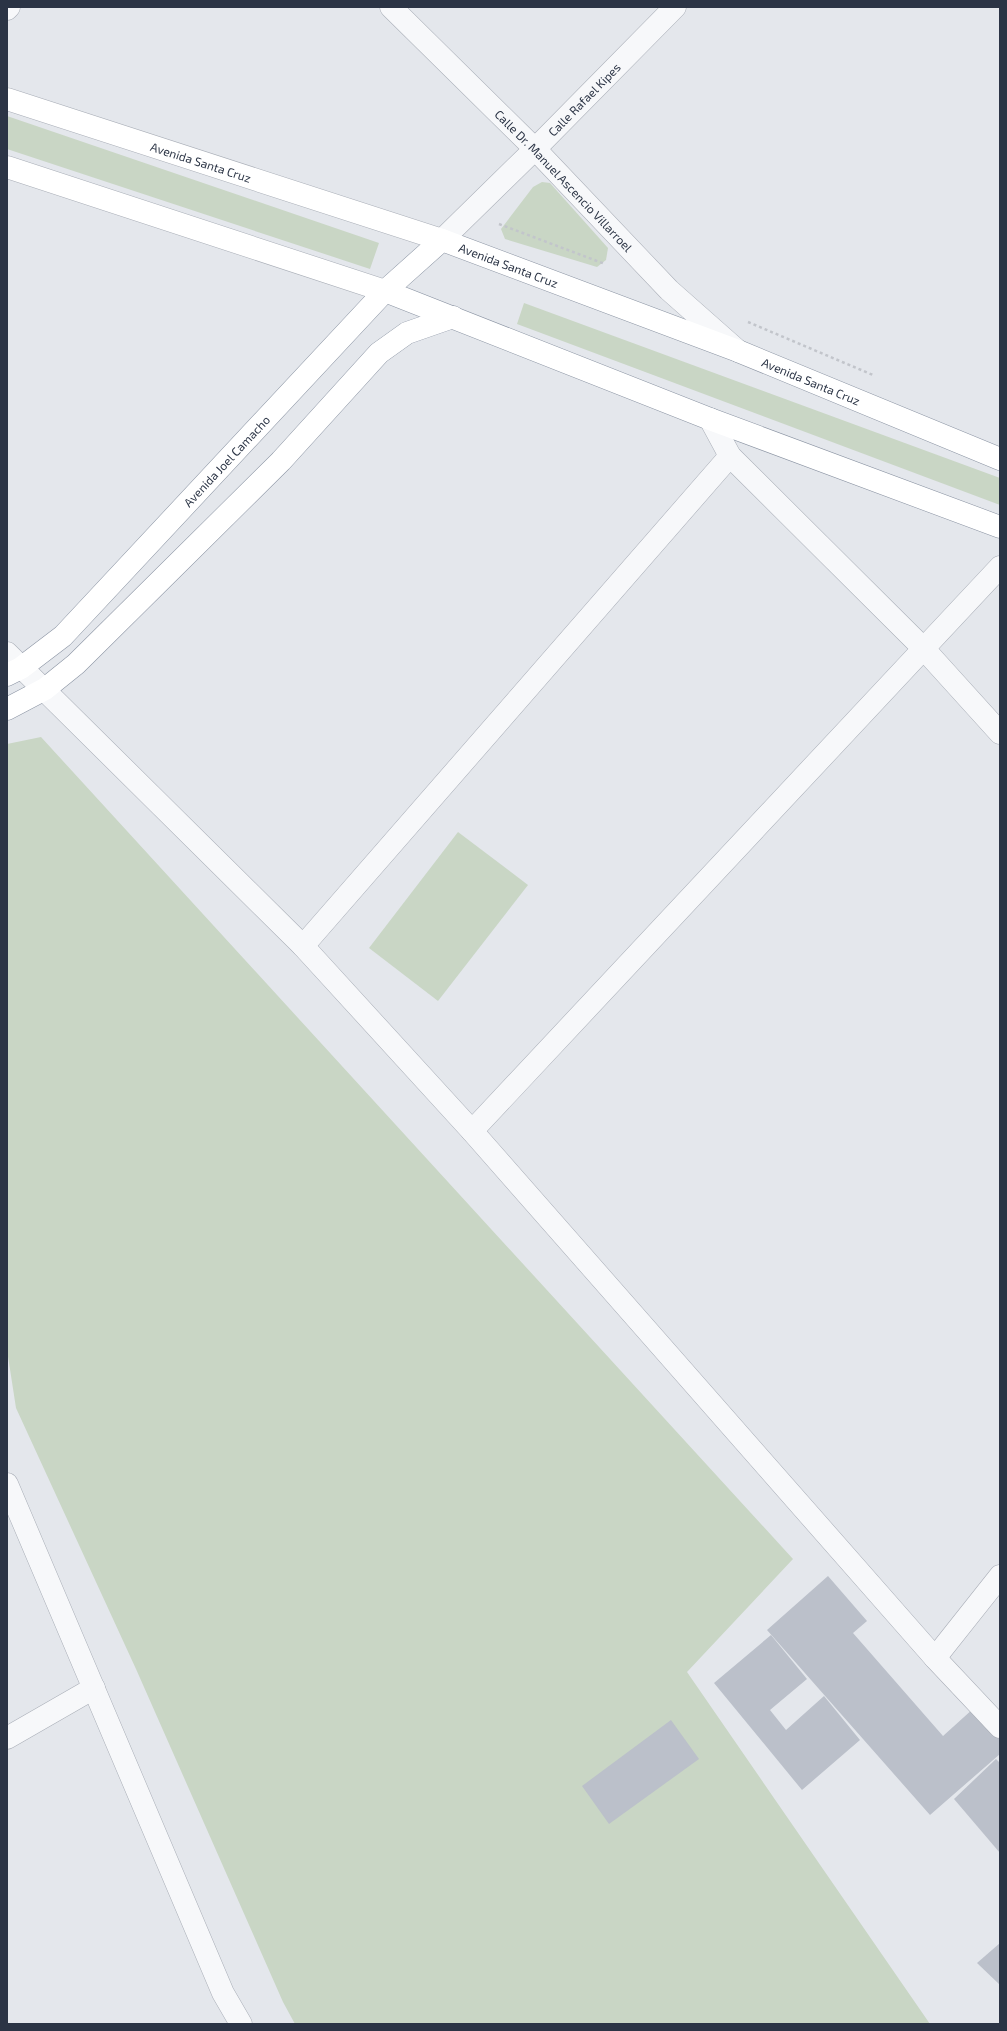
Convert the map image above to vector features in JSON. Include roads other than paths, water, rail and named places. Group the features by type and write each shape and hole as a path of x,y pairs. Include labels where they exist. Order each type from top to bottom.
{"main road":[{"name":"Avenida Santa Cruz","path":"7,99 442,240 738,352 1000,459"},
{"path":"7,167 385,291 710,419 1000,527"},
{"name":"Avenida Joel Camacho","path":"12,665 63,636 385,291 442,240"},
{"path":"7,709 45,689 76,664 281,461 379,353 407,333 453,317"}],"street":[{"name":"Calle Dr. Manuel Ascencio Villarroel","path":"391,7 535,149 669,290 738,352"},
{"name":"Calle Rafael Kipes","path":"442,240 535,149 674,7"},
{"path":"710,419 730,456 924,649 1000,733"},
{"path":"303,946 730,456"},
{"path":"472,1132 1000,567"},
{"path":"12,665 45,689 303,946 472,1132 934,1658 1000,1727"},
{"path":"7,1484 223,1993 241,2024"},
{"path":"934,1658 1000,1576"},
{"path":"7,1738 94,1688"}]}
